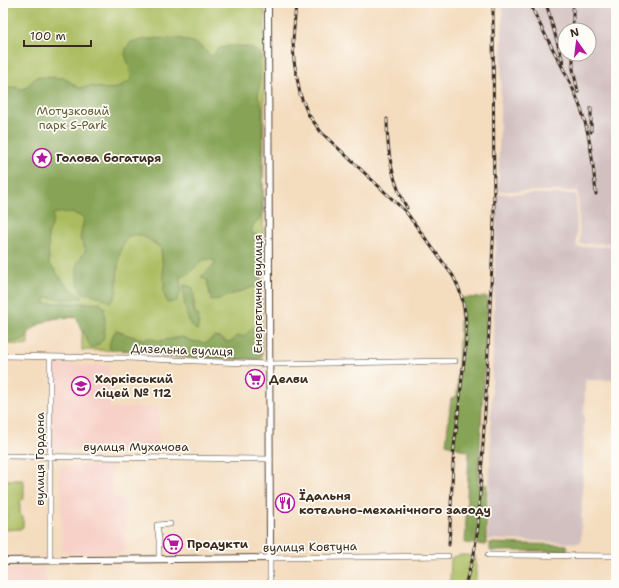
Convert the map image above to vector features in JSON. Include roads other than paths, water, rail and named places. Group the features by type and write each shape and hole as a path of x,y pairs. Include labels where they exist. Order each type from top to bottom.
{"street":[{"name":"Енергетична вулиця","path":"268,3 270,585"},
{"name":"Дизельна вулиця","path":"3,356 140,358 269,364 455,362"},
{"name":"вулиця Гордона","path":"50,357 50,561"},
{"name":"вулиця Мухачова","path":"3,456 270,459"},
{"path":"159,559 157,525 170,524"},
{"path":"488,555 616,556"},
{"name":"вулиця Ковтуна","path":"3,561 448,556"}],"railway":[{"path":"296,3 293,41 294,61 300,94 308,114 321,132 406,212 453,276 463,300 466,338 454,447 449,545"},
{"path":"465,585 474,554 478,527 486,394 494,220 493,3"},
{"path":"530,3 573,88 582,112 594,170 596,194"},
{"path":"546,3 557,41"},
{"path":"573,8 573,22"},
{"path":"573,62 578,92"},
{"path":"591,108 591,132"},
{"path":"387,119 391,165 397,187 407,208"}],"place":[{"name":"Голова богатиря","path":"42,158"},
{"name":"Делви","path":"255,379"},
{"name":"Харківський ліцей № 112","path":"81,386"},
{"name":"Їдальня котельно-механічного заводу","path":"285,503"},
{"name":"Продукти","path":"173,544"}],"park label":[{"name":"Мотузковий парк S-Park","path":"73,118"}]}
